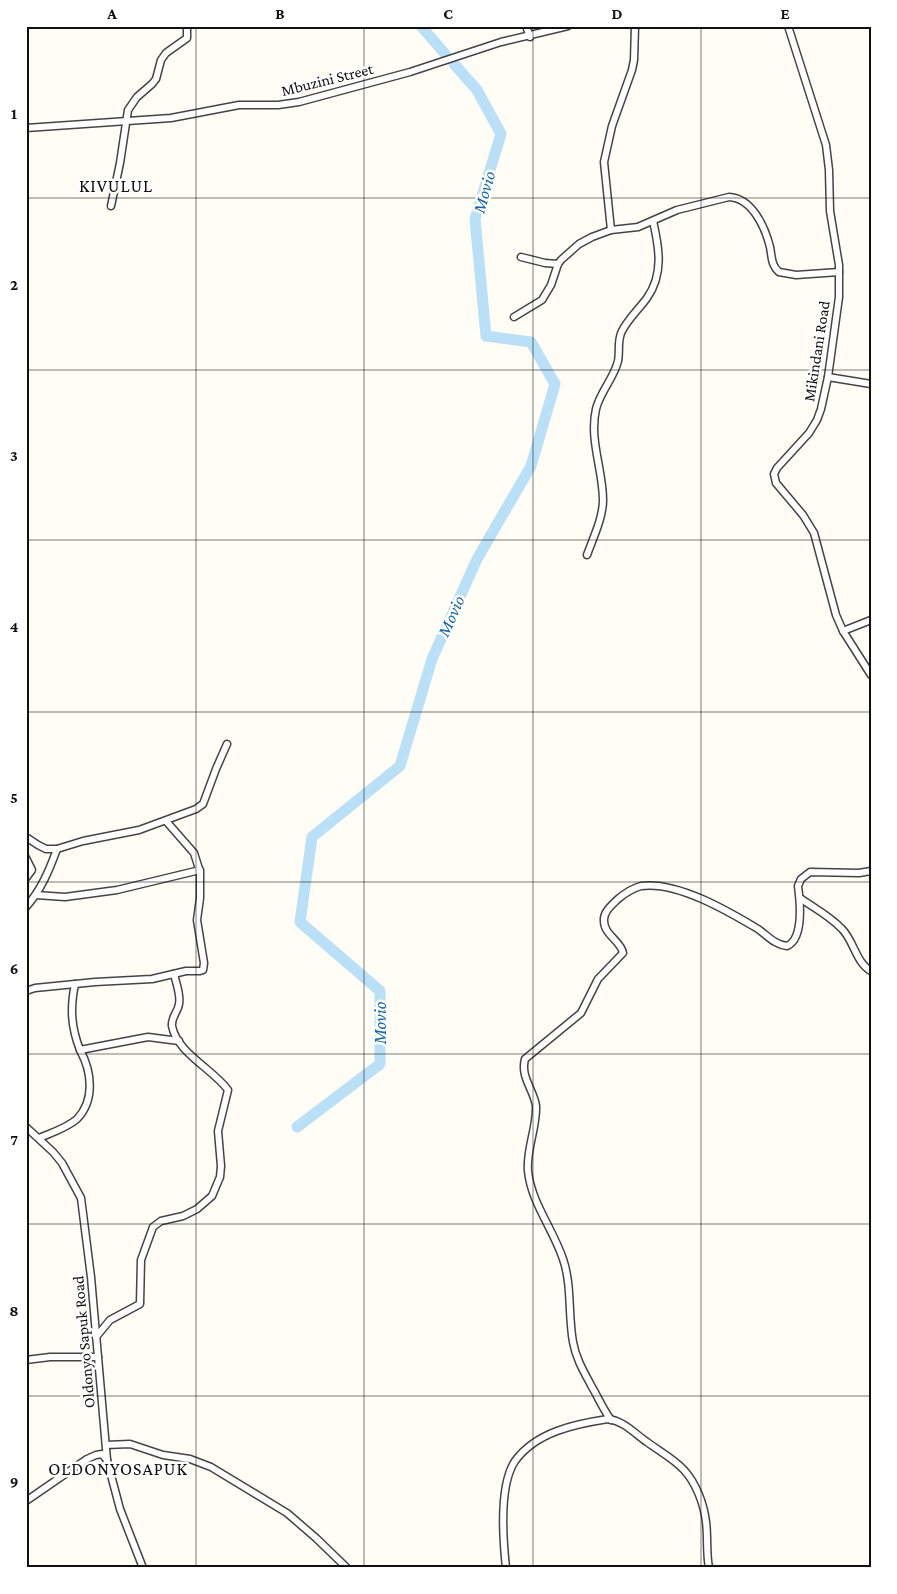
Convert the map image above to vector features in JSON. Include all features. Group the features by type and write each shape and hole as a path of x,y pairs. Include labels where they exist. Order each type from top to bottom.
{"street":[{"path":"111,206 128,110 132,103 156,79 161,60 166,53 188,38 187,26"},
{"path":"526,26 530,36"},
{"name":"Mbuzini Street","path":"26,128 171,118 239,105 278,105 299,102 410,72 501,42 568,26"},
{"path":"611,230 604,162 612,126 632,70 635,26"},
{"name":"Mikindani Road","path":"788,26 826,145 830,211 839,272 839,297 828,377 817,420 809,433 776,468 774,474 776,483 804,515 814,533 836,615 843,631 871,675"},
{"path":"514,316 536,304 546,295 558,264 579,244 611,230 638,227 690,206 723,198 736,197 742,200 761,222 769,246 772,263 779,272 796,275 839,272"},
{"path":"587,555 603,507 602,486 594,443 596,411 599,399 616,368 622,331 649,296 658,276 660,259 653,221"},
{"path":"521,257 558,264"},
{"path":"828,377 871,384"},
{"path":"843,631 871,620"},
{"path":"26,837 38,846 46,849 57,849 83,840 131,831 166,821 196,809 203,804 227,744"},
{"path":"26,991 75,984 152,979 186,971 200,971 204,968 196,920 200,898 200,870 191,849 166,821"},
{"path":"26,907 46,879 57,849"},
{"path":"26,858 32,870 26,878"},
{"path":"36,895 65,897 117,890 200,870"},
{"path":"611,1420 602,1407 576,1356 572,1340 566,1266 555,1237 542,1213 531,1186 528,1158 536,1113 535,1104 524,1071 525,1059 581,1013 598,979 623,953 622,949 606,930 605,914 620,897 633,889 641,886 650,886 683,891 734,915 762,932 777,944 787,946 793,942 798,930 800,898 798,886 801,879 810,872 859,873 871,871"},
{"path":"800,898 843,930 859,959 871,971"},
{"path":"96,1337 110,1320 140,1304 141,1260 153,1227 161,1222 183,1216 197,1209 212,1196 220,1177 218,1131 228,1090 179,1041 172,1025 172,1018 180,1005 174,974"},
{"path":"39,1138 70,1124 76,1119 85,1107 91,1087 85,1058 80,1050 72,1025 72,1004 75,984"},
{"path":"80,1050 148,1037 179,1041"},
{"name":"Oldonyo Sapuk Road","path":"26,1127 62,1163 82,1198 107,1460 120,1509 143,1568"},
{"path":"26,1360 50,1357 98,1357"},
{"path":"506,1568 503,1524 507,1483 514,1463 536,1442 560,1429 595,1421 611,1420 627,1426 683,1468 691,1480 704,1510 708,1568"},
{"path":"106,1445 130,1444 163,1455 190,1459 211,1467 287,1513 347,1568"},
{"path":"26,1500 87,1459 102,1454 107,1460"}],"waterway":[{"name":"Movio","path":"421,26 446,55"},
{"name":"Movio","path":"297,1127 380,1064 380,991 300,922 312,837 400,766 432,659 477,559 531,466 555,384 531,342 486,336 475,219 501,134 477,90 454,64"}],"district":[{"name":"KIVULUL","path":"116,186"},
{"name":"OLDONYOSAPUK","path":"118,1469"}]}
